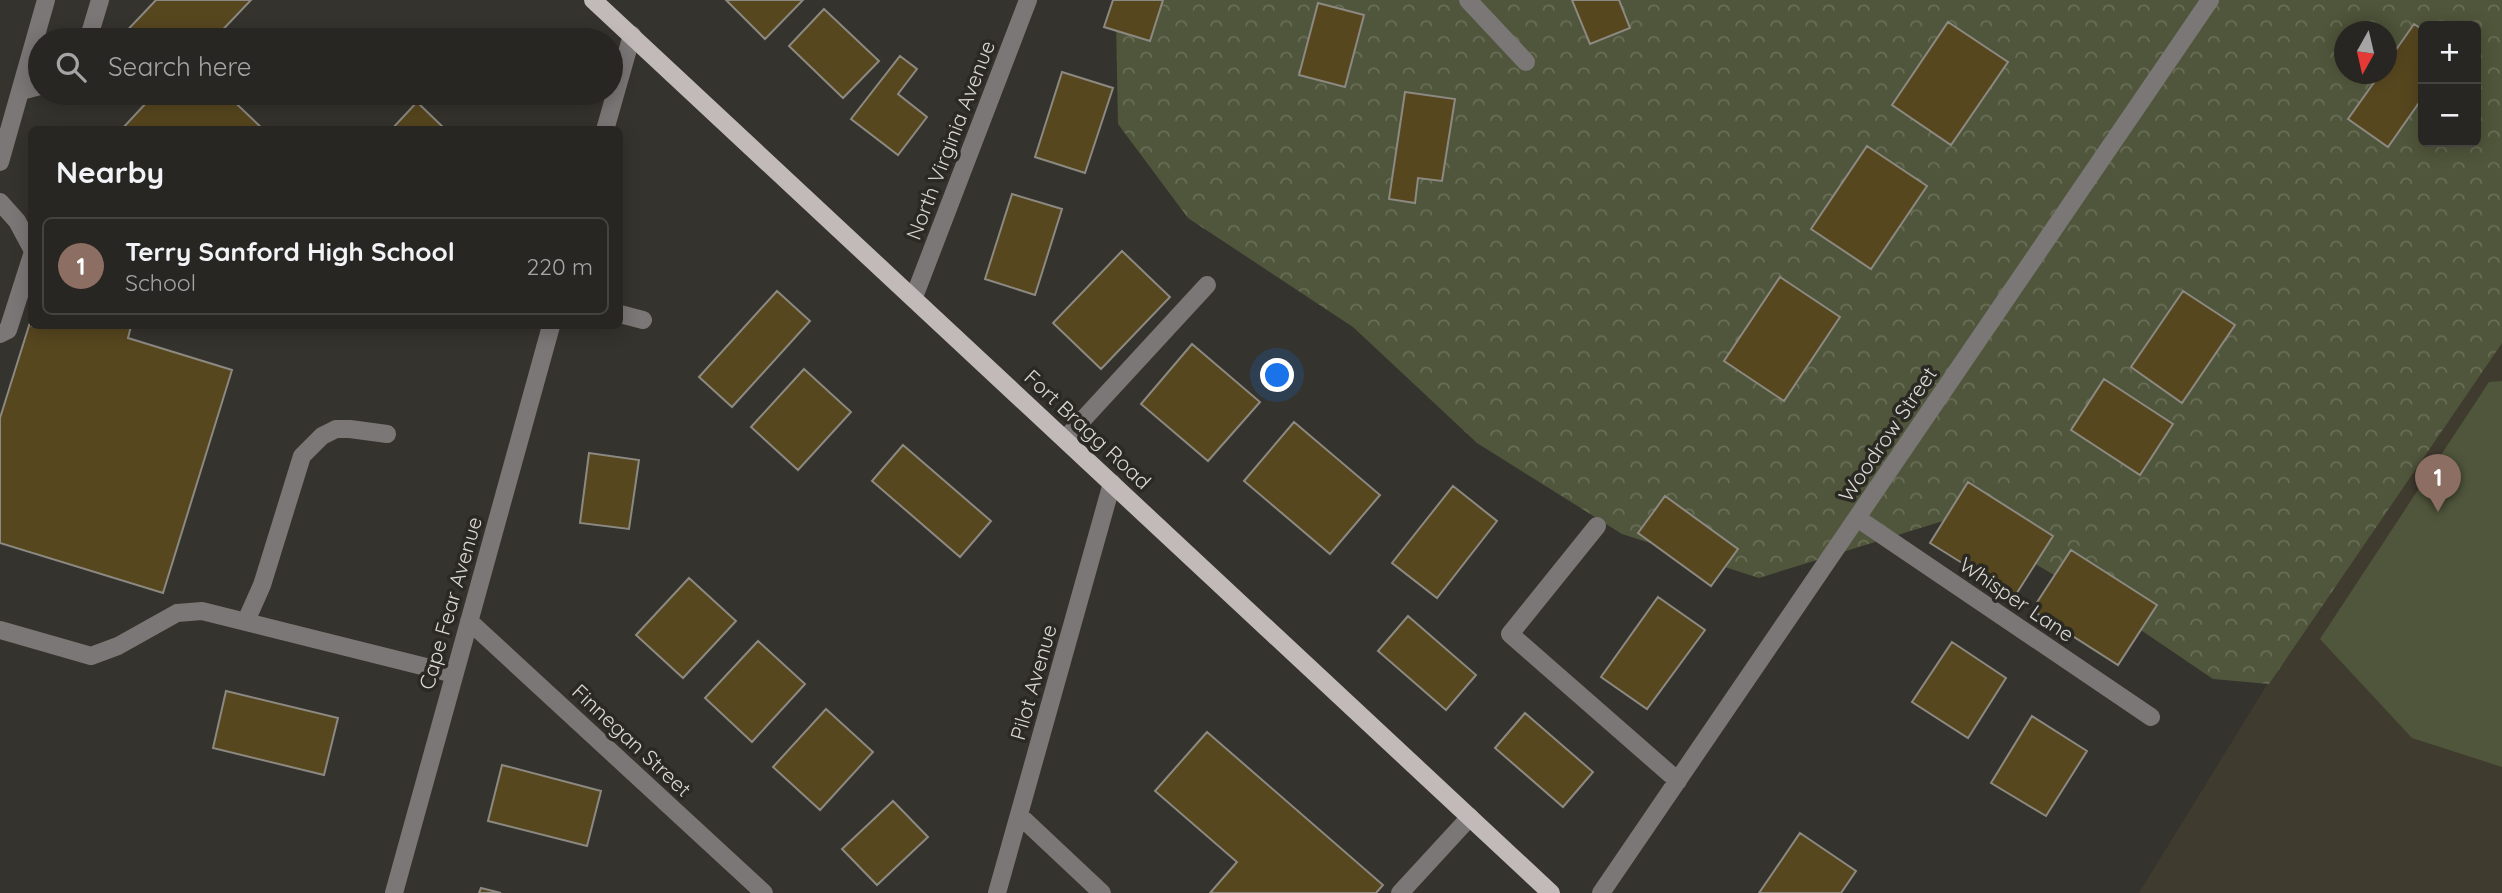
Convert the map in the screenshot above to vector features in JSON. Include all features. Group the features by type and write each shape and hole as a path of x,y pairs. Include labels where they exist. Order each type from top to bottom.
{"main road":[{"name":"Fort Bragg Road","path":"593,0 1551,893"}],"street":[{"path":"38,28 46,0"},
{"path":"92,28 100,0"},
{"name":"North Virginia Avenue","path":"914,297 1028,0"},
{"path":"1468,0 1526,62"},
{"name":"Woodrow Street","path":"1601,893 2210,0"},
{"path":"623,67 632,35"},
{"path":"0,162 28,66"},
{"path":"21,91 28,89"},
{"path":"606,126 612,105"},
{"path":"0,202 17,221 28,242"},
{"path":"0,334 8,330 28,268"},
{"path":"1065,439 1207,285"},
{"path":"623,315 643,320"},
{"name":"Cape Fear Avenue","path":"394,893 550,329"},
{"path":"246,621 262,585 302,456 322,436 336,429 387,434"},
{"name":"Pilot Avenue","path":"997,893 1112,483"},
{"name":"Whisper Lane","path":"1857,518 2151,717"},
{"path":"1597,526 1510,634 1678,781"},
{"path":"0,630 91,656 118,646 177,613 202,611 454,674"},
{"name":"Finnegan Street","path":"469,621 764,893"},
{"path":"1019,815 1102,893"},
{"path":"1401,893 1470,817"}],"shaded area":[{"path":"2485,330 2502,341 2502,893 2139,893"}],"green space":[{"path":"1130,0 2502,0 2502,343 2269,684 2213,679 2098,601 1956,517 1759,578 1622,534 1477,443 1353,327 1188,218 1118,124 1116,18"},
{"path":"2502,381 2502,767 2412,738 2320,639 2489,382"}],"building":[{"path":"156,0 251,0 224,28 129,28"},
{"path":"726,0 803,0 765,39"},
{"path":"1113,0 1163,0 1150,41 1104,27"},
{"path":"1572,0 1619,0 1630,28 1590,44"},
{"path":"1318,3 1364,15 1345,87 1299,75"},
{"path":"824,9 879,61 843,98 789,46"},
{"path":"1948,22 2008,62 1951,145 1892,105"},
{"path":"2414,24 2418,27 2418,104 2388,147 2348,119 2373,84 2397,84 2397,48"},
{"path":"900,56 917,69 898,94 927,117 898,155 851,119"},
{"path":"1062,72 1113,88 1085,173 1035,157"},
{"path":"1405,92 1455,99 1442,181 1418,178 1415,203 1389,199"},
{"path":"144,105 238,105 260,126 125,126"},
{"path":"414,105 420,105 442,126 395,126"},
{"path":"1867,146 1927,186 1871,269 1811,229"},
{"path":"1012,194 1062,209 1035,295 985,279"},
{"path":"1122,251 1170,297 1101,369 1053,323"},
{"path":"1780,277 1840,317 1784,401 1724,361"},
{"path":"777,291 810,321 732,407 699,377"},
{"path":"2183,291 2235,325 2182,403 2131,367"},
{"path":"28,329 130,329 128,338 232,370 163,593 0,543 0,418"},
{"path":"1192,344 1260,402 1208,461 1141,404"},
{"path":"804,369 851,412 798,470 751,427"},
{"path":"2104,379 2173,424 2140,475 2071,430"},
{"path":"1294,422 1380,495 1330,554 1244,481"},
{"path":"903,445 991,521 960,557 872,481"},
{"path":"589,453 639,460 629,529 580,523"},
{"path":"1968,482 2053,536 2015,596 1930,543"},
{"path":"1453,486 1497,521 1437,598 1392,563"},
{"path":"1665,496 1738,549 1711,586 1638,533"},
{"path":"2071,550 2157,605 2118,665 2032,610"},
{"path":"689,578 736,621 683,678 636,635"},
{"path":"1658,597 1705,630 1647,709 1601,677"},
{"path":"1408,616 1476,675 1446,710 1378,651"},
{"path":"758,641 805,684 752,742 705,698"},
{"path":"1952,642 2006,678 1968,738 1912,702"},
{"path":"226,691 338,718 324,775 213,748"},
{"path":"826,709 873,752 820,810 773,767"},
{"path":"1525,713 1593,772 1563,807 1495,748"},
{"path":"2032,716 2087,751 2046,816 1991,783"},
{"path":"1207,732 1383,885 1376,893 1210,893 1237,862 1155,791"},
{"path":"502,765 601,791 587,846 488,821"},
{"path":"893,801 928,837 877,885 842,849"},
{"path":"1800,833 1856,871 1841,893 1759,893"},
{"path":"481,888 501,893 479,893"}],"place":[{"name":"Terry Sanford High School","path":"2438,512"}]}
